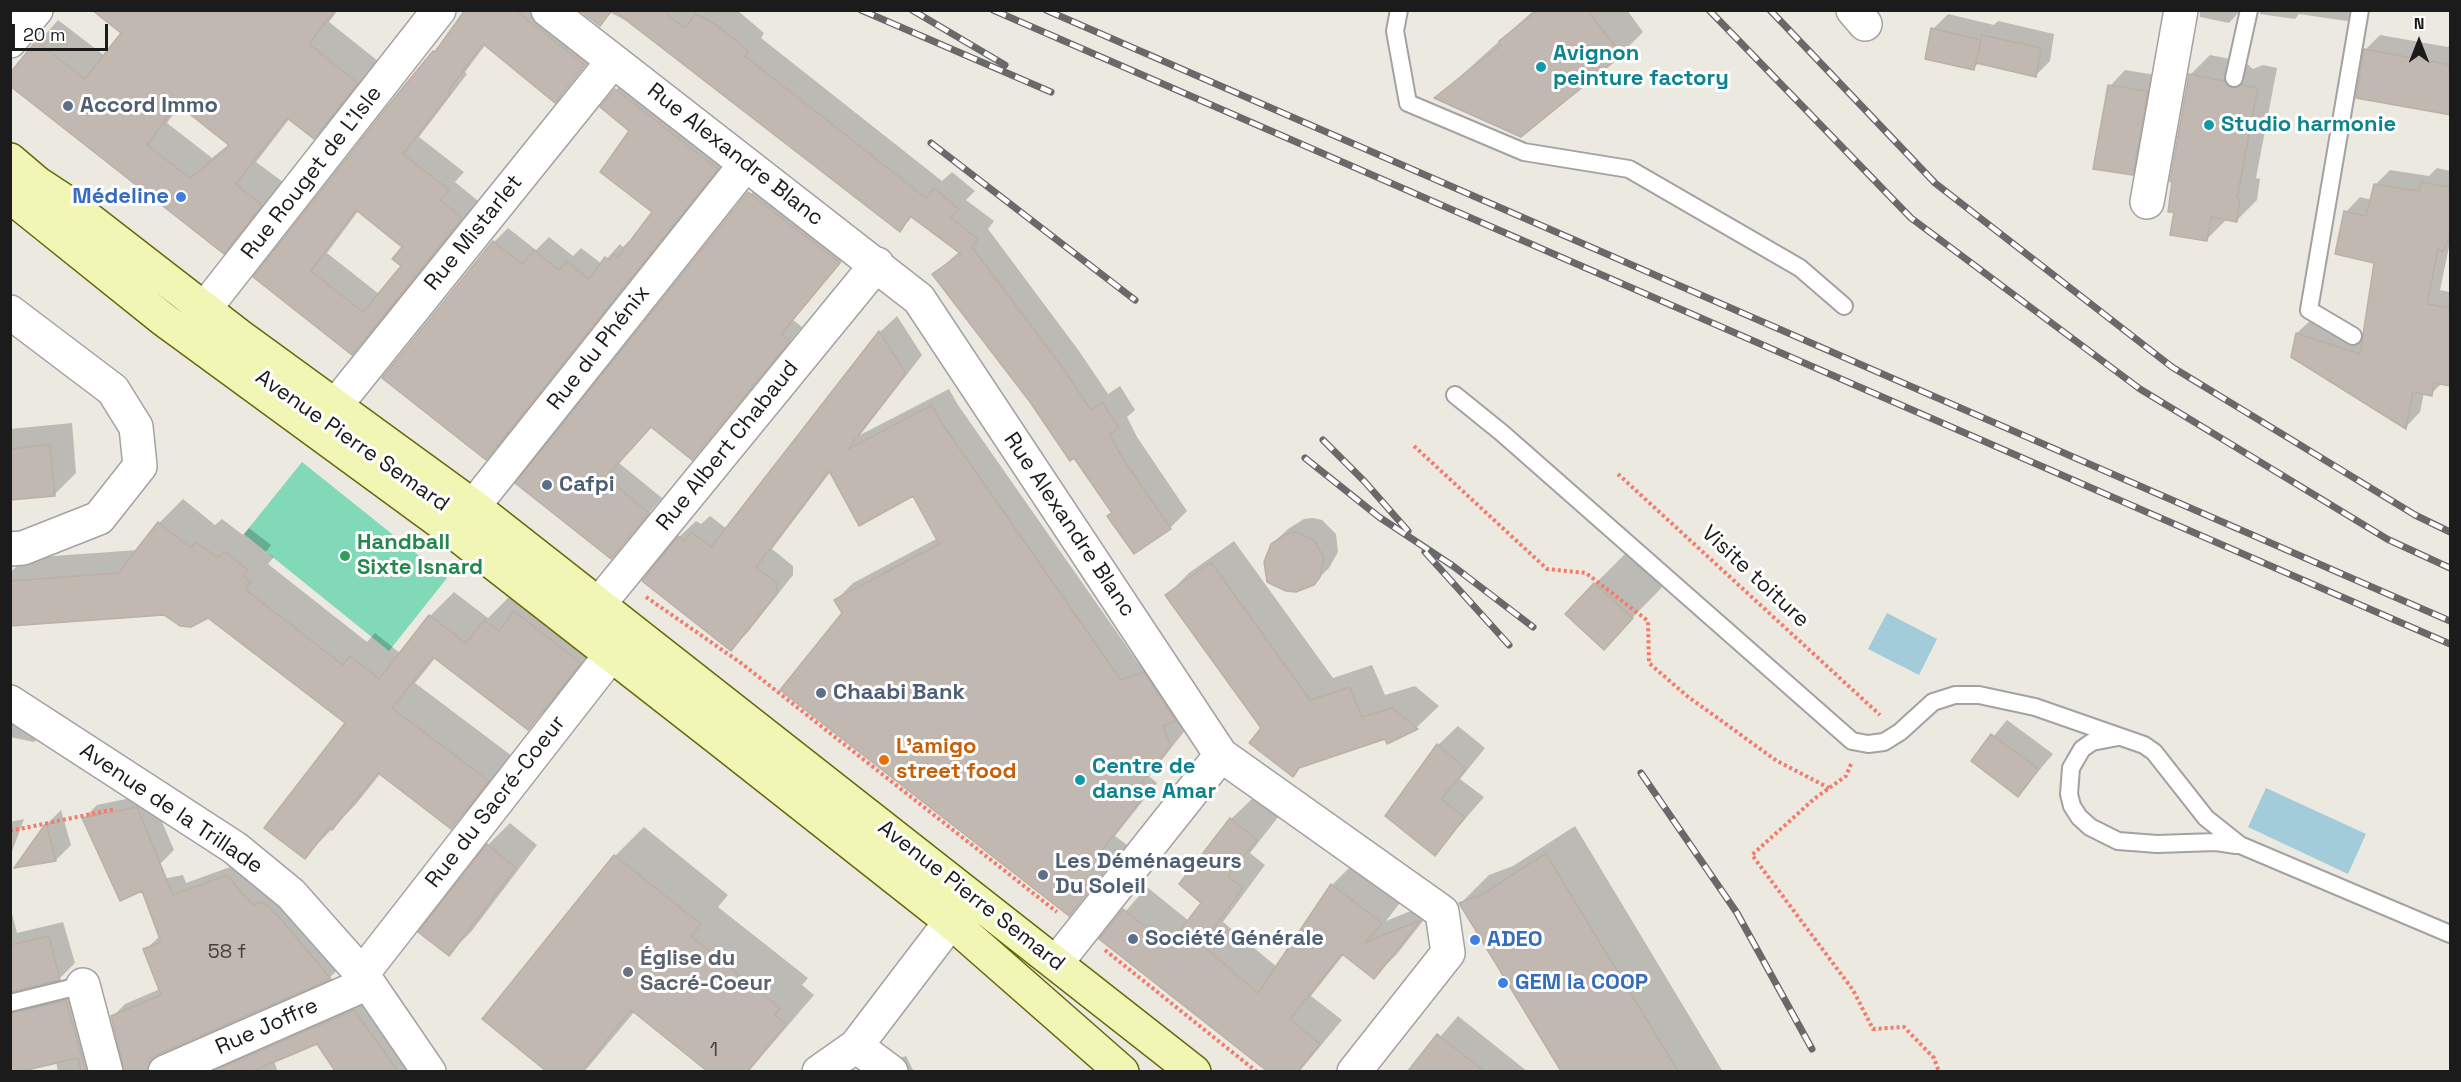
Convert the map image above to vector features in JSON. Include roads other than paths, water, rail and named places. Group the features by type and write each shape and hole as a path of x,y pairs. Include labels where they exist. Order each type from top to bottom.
{"main road":[{"name":"Avenue Pierre Semard","path":"10,160 37,183 69,204 334,406 463,519 621,642 723,742 961,908 1056,963 1194,1071"},
{"name":"Avenue Pierre Semard","path":"10,196 184,335 463,519"},
{"name":"Avenue Pierre Semard","path":"621,642 749,722 961,908 1122,1071"}],"street":[{"path":"10,41 36,10"},
{"name":"Rue Rouget de L'Isle","path":"184,335 440,10"},
{"name":"Rue Alexandre Blanc","path":"548,10 745,165 877,264 919,299 1221,755 1442,912 1448,952 1354,1071"},
{"path":"2147,202 2181,10"},
{"name":"Rue Mistarlet","path":"334,406 613,61"},
{"name":"Rue du Phénix","path":"463,519 745,165"},
{"name":"Rue Albert Chabaud","path":"589,616 877,264"},
{"path":"10,312 113,390 136,427 140,466 99,518 23,548 10,549"},
{"name":"Rue du Sacré-Coeur","path":"365,978 621,642"},
{"name":"Avenue de la Trillade","path":"10,702 163,799 235,848 291,894 365,978 429,1071"},
{"path":"1056,963 1221,755"},
{"path":"819,1071 856,1046 961,908"},
{"name":"Rue Joffre","path":"165,1071 365,978"},
{"path":"83,985 106,1071"},
{"path":"856,1046 891,1071"}],"lane":[{"path":"1399,10 1395,31 1407,103 1524,152 1629,169 1800,268 1844,306"},
{"path":"2234,78 2249,10"},
{"path":"2353,336 2309,310 2360,10"},
{"path":"10,178 34,199 63,213 179,302 184,335"},
{"name":"Avenue Pierre Semard","path":"204,308 220,345 463,519"},
{"path":"1455,395 1589,509 1845,737 1860,744 1884,742 1900,732 1933,702 1967,694 2035,707 2134,740 2154,752 2206,819 2240,845 2451,934"},
{"path":"2134,740 2105,738 2082,749 2071,768 2068,782 2072,806 2079,817 2090,827 2118,841 2157,844 2216,842 2240,845"},
{"name":"Avenue Pierre Semard","path":"961,908 1168,1071"},
{"path":"10,1003 83,985"}],"water":[{"path":"1887,613 1937,639 1919,675 1868,649"},
{"path":"2266,788 2366,834 2348,874 2248,827"}],"railway":[{"path":"861,10 1051,92"},
{"path":"912,10 1005,65"},
{"path":"993,10 2450,644"},
{"path":"1046,10 2450,621"},
{"path":"1709,10 1911,218 2140,389 2387,539 2450,568"},
{"path":"1770,10 1935,183 2172,367 2415,515 2450,532"},
{"path":"931,143 1135,300"},
{"path":"1323,440 1365,482 1408,531"},
{"path":"1305,458 1379,517 1453,566 1533,627"},
{"path":"1425,552 1509,645"},
{"path":"1641,773 1737,913 1812,1049"}],"place":[{"name":"Avignon peinture factory","path":"1541,67"},
{"name":"Accord Immo","path":"68,106"},
{"name":"Studio harmonie","path":"2209,125"},
{"name":"Médeline","path":"181,197"},
{"name":"Cafpi","path":"547,485"},
{"name":"Handball Sixte Isnard","path":"345,556"},
{"name":"Chaabi Bank","path":"821,693"},
{"name":"L'amigo street food","path":"884,760"},
{"name":"Centre de danse Amar","path":"1080,780"},
{"name":"Les Déménageurs Du Soleil","path":"1043,875"},
{"name":"Société Générale","path":"1133,939"},
{"name":"ADEO","path":"1475,940"},
{"name":"Église du Sacré-Coeur","path":"628,972"},
{"name":"GEM la COOP","path":"1503,983"}]}
